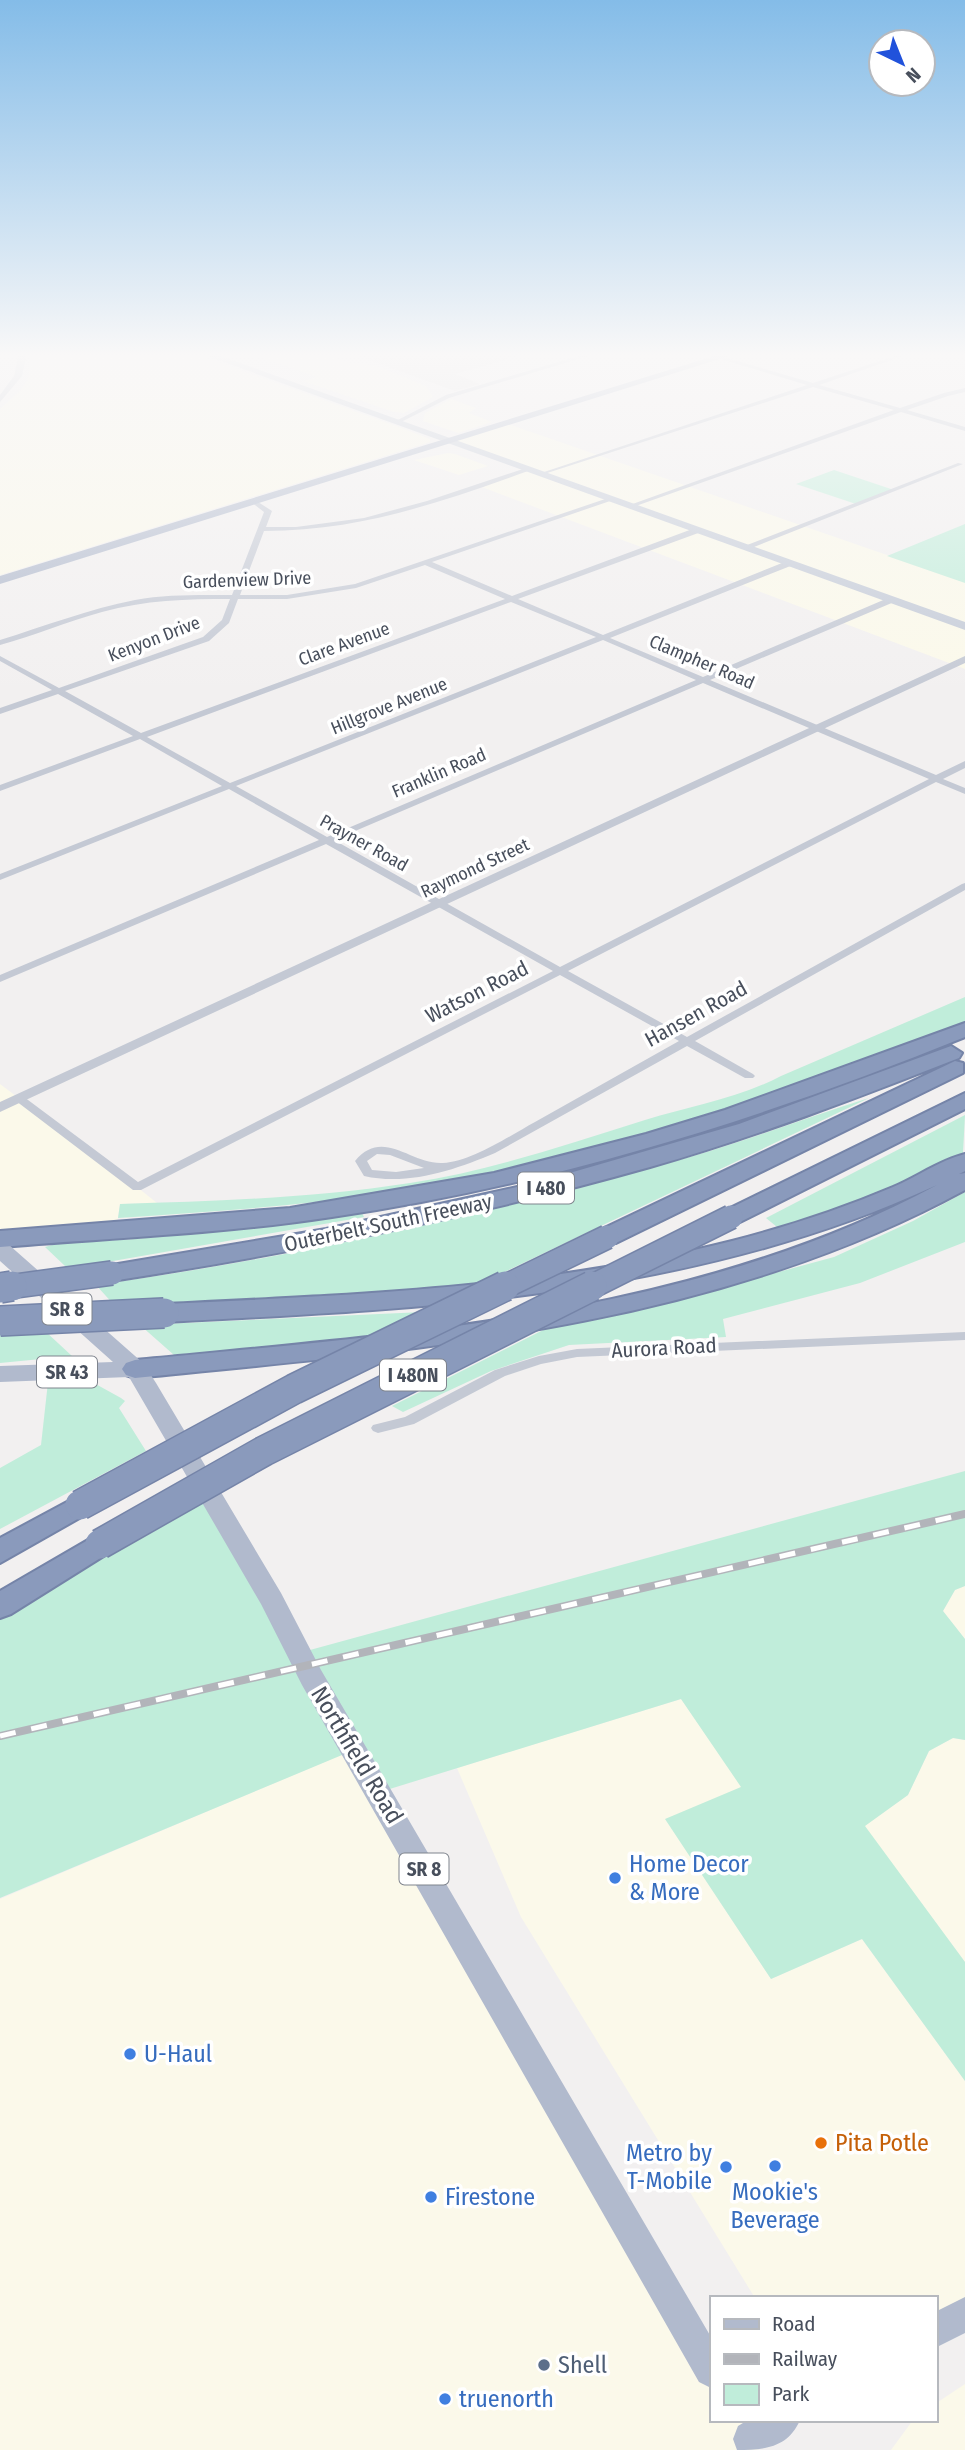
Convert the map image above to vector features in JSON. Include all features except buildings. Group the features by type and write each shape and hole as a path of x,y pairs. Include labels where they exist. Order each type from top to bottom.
{"highway":[{"path":"0,1239 277,1216 400,1199 495,1181 586,1158 744,1111 864,1070 965,1029"},
{"name":"Outerbelt South Freeway","path":"0,1288 112,1273 349,1233 589,1177 772,1122 965,1047"},
{"name":"I 480N","path":"0,1552 80,1505 294,1389 965,1063"},
{"name":"I 480N","path":"0,1606 100,1544 274,1446 965,1100"},
{"path":"0,1321 445,1297 536,1288 632,1272 713,1254 796,1231 900,1193 965,1161"},
{"path":"135,1369 335,1350 513,1324 687,1292 818,1252 877,1228 965,1180"}],"main road":[{"path":"0,580 362,467"},
{"path":"522,467 965,626"},
{"name":"Northfield Road","path":"0,1249 135,1369 272,1600 311,1677 710,2368"},
{"name":"SR 43","path":"0,1374 135,1369"},
{"path":"937,2330 965,2314"},
{"path":"745,2440 778,2422"}],"street":[{"path":"543,474 563,467"},
{"path":"631,506 740,467"},
{"path":"746,547 951,467"},
{"path":"253,501 268,511 260,529 308,529 363,522 529,470"},
{"name":"Gardenview Drive","path":"0,643 128,604 178,597 287,597 339,590 428,563 611,499"},
{"name":"Kenyon Drive","path":"0,711 206,639 226,621 260,529"},
{"name":"Clare Avenue","path":"0,788 698,530"},
{"name":"Clampher Road","path":"428,563 965,791"},
{"name":"Hillgrove Avenue","path":"0,877 790,563"},
{"name":"Franklin Road","path":"0,979 891,600"},
{"name":"Prayner Road","path":"0,658 323,841 749,1076"},
{"name":"Raymond Street","path":"0,1108 965,659"},
{"name":"Watson Road","path":"20,1099 137,1187 965,764"},
{"name":"Hansen Road","path":"443,1167 417,1163 391,1149 372,1152 361,1161 368,1173 377,1176 443,1167 491,1151 965,886"},
{"name":"Aurora Road","path":"378,1428 409,1422 466,1388 500,1373 539,1360 577,1353 965,1336"}],"shaded area":[{"path":"0,467 348,467 0,575"},
{"path":"436,467 484,467 459,475"},
{"path":"521,467 633,467 965,582 965,669 479,486 528,470"},
{"path":"0,1084 157,1203 120,1204 116,1230 0,1239"},
{"path":"965,1586 965,1639 943,1611 955,1590"},
{"path":"681,1699 742,1787 666,1820 771,1979 862,1939 965,2081 965,2313 937,2330 937,2296 754,2296 521,1917 457,1768"},
{"path":"953,1738 965,1740 965,1962 864,1826 908,1795 929,1751"},
{"path":"355,1749 710,2368 710,2422 741,2422 758,2450 0,2450 0,1899"},
{"path":"965,2384 965,2450 891,2450 912,2422 937,2422 937,2403"}],"green space":[{"path":"834,470 894,490 856,504 796,484"},
{"path":"965,524 965,583 887,556"},
{"path":"965,997 965,1022 749,1103 602,1148 452,1182 345,1199 118,1218 120,1204 338,1192 440,1178 499,1164 748,1090"},
{"path":"869,1098 471,1288 115,1306 96,1285 322,1247 471,1214 693,1156"},
{"path":"965,1115 963,1153 895,1186 825,1213 777,1227 766,1218"},
{"path":"965,1192 965,1242 860,1283 723,1319 726,1337 569,1345 491,1371 403,1412 392,1406 563,1320 635,1311 834,1257 913,1221"},
{"path":"362,1213 364,1217 73,1268 65,1266 45,1247 78,1241 134,1239 305,1222"},
{"path":"423,1312 370,1337 174,1355 140,1325"},
{"path":"45,1331 72,1356 0,1363 0,1334"},
{"path":"48,1382 92,1382 121,1398 125,1401 119,1408 146,1451 0,1529 0,1468 41,1445"},
{"path":"965,1471 965,1586 955,1590 943,1611 965,1639 965,1740 953,1738 929,1751 908,1795 865,1826 965,1962 965,2081 862,1939 771,1979 665,1819 741,1787 681,1699 380,1792 354,1750 0,1898 0,1606 200,1480 299,1653"}],"railway":[{"path":"0,1736 965,1514"}],"place":[{"name":"Home Decor & More","path":"615,1878"},
{"name":"U-Haul","path":"130,2054"},
{"name":"Pita Potle","path":"821,2143"},
{"name":"Mookie's Beverage","path":"775,2166"},
{"name":"Metro by T-Mobile","path":"726,2167"},
{"name":"Firestone","path":"431,2197"},
{"name":"Shell","path":"544,2365"},
{"name":"truenorth","path":"445,2399"}]}
